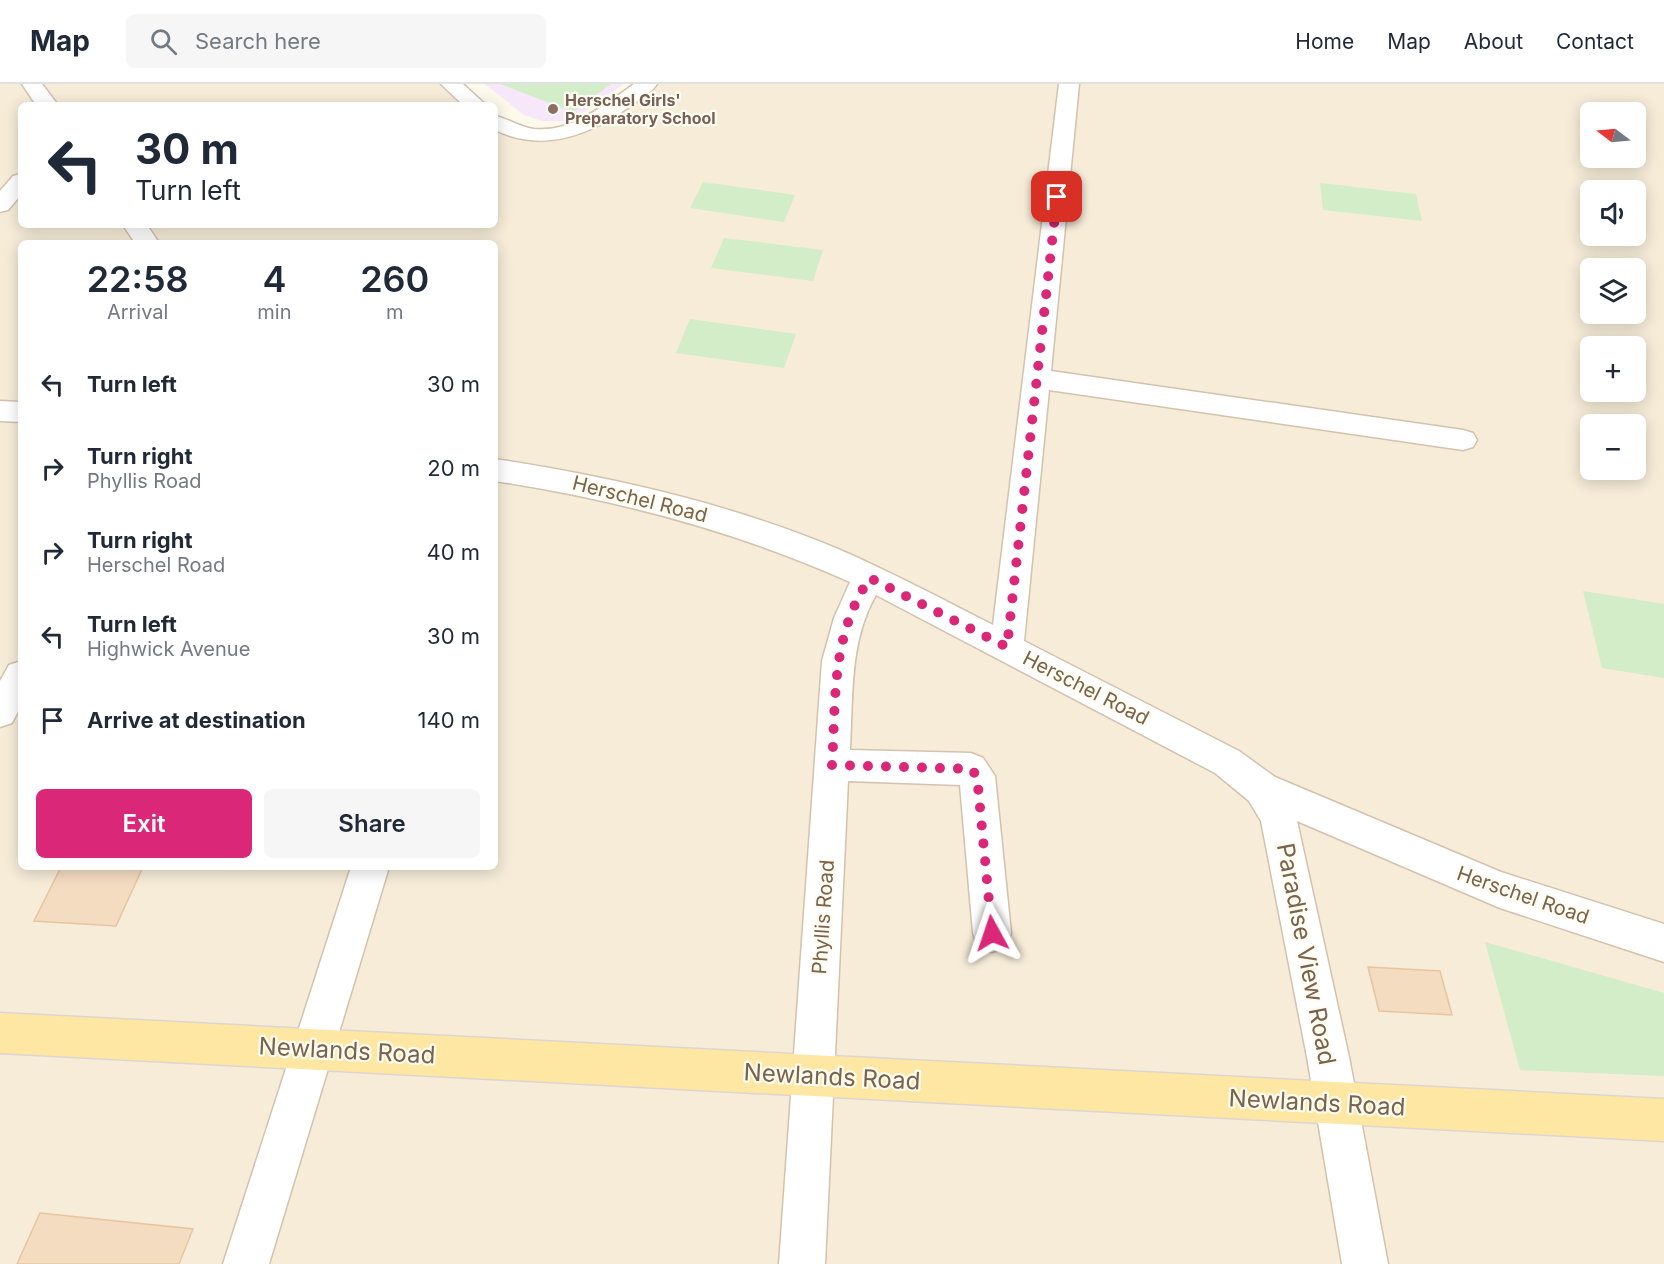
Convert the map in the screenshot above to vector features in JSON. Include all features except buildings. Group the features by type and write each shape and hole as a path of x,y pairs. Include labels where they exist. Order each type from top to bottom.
{"main road":[{"name":"Newlands Road","path":"0,1033 1664,1120"}],"street":[{"path":"32,84 45,102"},
{"path":"451,84 472,102"},
{"path":"498,124 507,129 534,134 571,131 602,118 647,84"},
{"path":"1007,647 1069,84"},
{"path":"0,205 18,184"},
{"path":"1037,379 1463,440"},
{"path":"0,411 18,412"},
{"name":"Herschel Road","path":"498,470 593,485 661,501 810,549 1007,647 1227,762 1251,778 1262,789 1500,890 1664,943"},
{"name":"Phyllis Road","path":"802,1264 838,661 847,620 856,598 870,578"},
{"path":"0,712 18,680"},
{"path":"832,765 971,769 977,776 992,933"},
{"name":"Paradise View Road","path":"1262,789 1275,808 1279,821 1328,1057 1365,1264"},
{"path":"246,1264 369,870"}],"shaded area":[{"path":"0,84 451,84 472,102 18,102 18,228 498,228 498,124 507,129 564,133 647,84 1664,84 1664,1264 0,1264"},
{"name":"Herschel Girls' Preparatory School","path":"485,84 624,84 571,121 542,121 524,115"}],"green space":[{"path":"500,84 611,84 573,112"},
{"path":"703,182 795,195 784,222 690,208"},
{"path":"1320,183 1416,194 1422,221 1323,210"},
{"path":"724,238 823,250 813,281 711,268"},
{"path":"690,319 796,334 784,368 676,353"},
{"path":"1583,591 1664,604 1664,678 1602,668"},
{"path":"1485,942 1664,993 1664,1076 1520,1070"}],"place":[{"name":"Herschel Girls' Preparatory School","path":"553,109"}],"route":[{"path":"992,933 977,776 971,769 832,765 838,661 847,620 856,598 870,578 1007,647 1057,197"}]}
